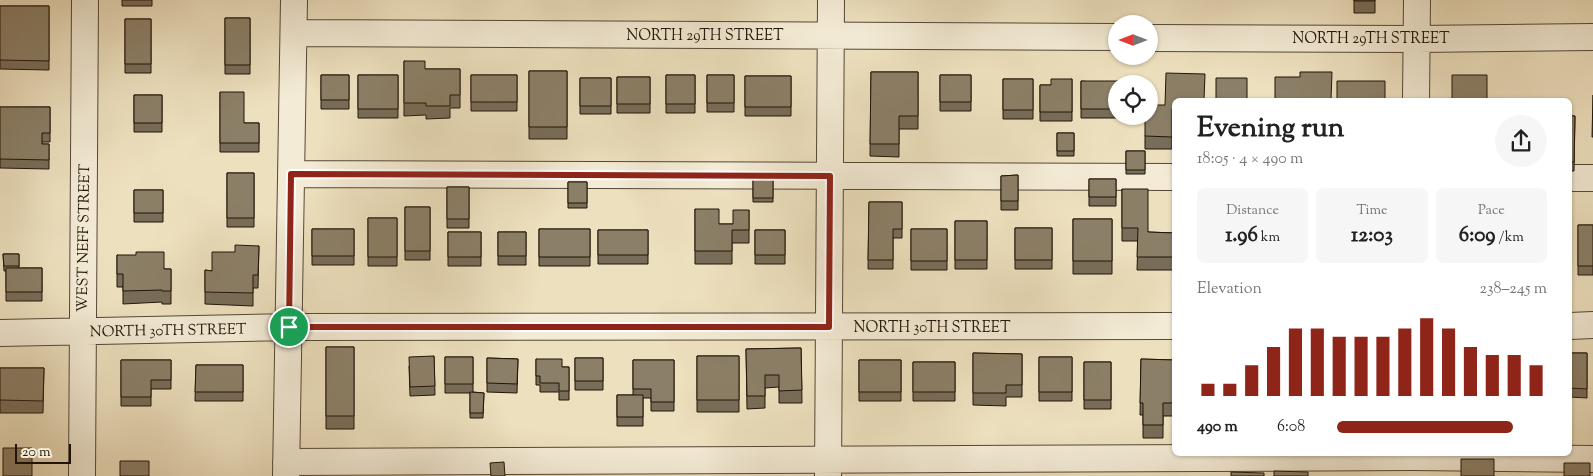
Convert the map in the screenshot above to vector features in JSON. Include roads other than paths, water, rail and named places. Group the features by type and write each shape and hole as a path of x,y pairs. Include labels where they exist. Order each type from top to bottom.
{"street":[{"name":"WEST NEFF STREET","path":"82,476 86,0"},
{"path":"294,0 286,469 828,468 1593,459"},
{"path":"828,468 831,0"},
{"path":"1416,98 1417,0"},
{"name":"NORTH 29TH STREET","path":"294,33 1108,37"},
{"name":"NORTH 29TH STREET","path":"1158,38 1416,39 1593,37"},
{"path":"291,174 1172,177"},
{"path":"1572,178 1593,178"},
{"name":"NORTH 30TH STREET","path":"0,333 289,327 1172,326"},
{"path":"1572,326 1593,326"}]}
